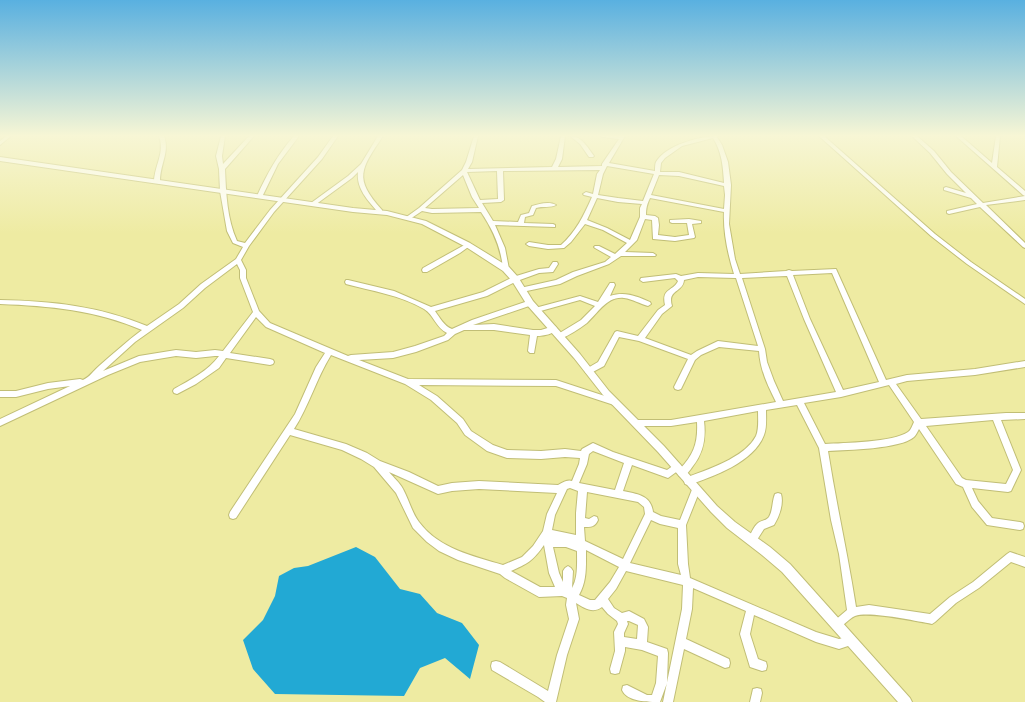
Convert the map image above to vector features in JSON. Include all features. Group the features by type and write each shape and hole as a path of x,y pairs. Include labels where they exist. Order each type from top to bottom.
{"main road":[{"path":"70,169 353,210 380,211 408,218 437,228 506,269 515,279 530,303 560,336 614,402 636,423 696,490 725,519 786,568 906,702"}],"street":[{"path":"157,169 157,181"},
{"path":"222,169 223,191 230,231 235,242 246,246"},
{"path":"260,196 272,169"},
{"path":"0,394 16,394 48,386 91,379 99,370 147,329 181,306 238,260 246,246 283,199 310,169"},
{"path":"313,204 350,177 358,169"},
{"path":"362,169 360,181 368,196 380,211"},
{"path":"408,218 421,209 464,171 558,169"},
{"path":"529,244 548,247 562,247 569,241 584,221 595,196 603,169"},
{"path":"625,169 679,174 728,186"},
{"path":"522,290 558,282 575,274 607,263 618,255 631,243 638,231 643,217 643,208 657,169"},
{"path":"726,169 728,186 726,224 730,238 732,259 762,349 763,362 780,404"},
{"path":"858,169 934,235 969,263 1025,302"},
{"path":"946,169 973,197 1025,246"},
{"path":"996,169 1025,194"},
{"path":"478,202 501,200 500,170"},
{"path":"464,171 478,202 498,234 503,245 506,269"},
{"path":"946,189 973,197"},
{"path":"586,194 618,200 647,199 726,210"},
{"path":"949,212 1025,198"},
{"path":"520,225 522,216 531,214 534,207 541,205 553,205"},
{"path":"421,209 432,211 483,210"},
{"path":"643,217 654,218 656,225 655,238 675,239 692,237 689,221"},
{"path":"584,221 605,229 631,243"},
{"path":"672,221 699,222"},
{"path":"491,223 553,226"},
{"path":"425,270 468,246"},
{"path":"597,247 618,255 653,255"},
{"path":"238,260 243,270 243,278 256,312 268,325 329,352 408,382 443,405 460,420 468,432 490,448 507,454 541,455 565,453 585,455"},
{"path":"431,310 485,294 515,279 540,271 551,270 555,264"},
{"path":"643,280 676,276 680,278 698,275 737,276 789,272 834,271 888,384 959,481 966,484 1008,488 1017,470 996,417"},
{"path":"789,272 807,319 841,394"},
{"path":"640,339 660,312 669,306 667,301 668,295 673,289 679,286 682,281 680,278"},
{"path":"348,282 392,293 431,310 441,326 448,331 453,332"},
{"path":"601,304 612,285"},
{"path":"560,336 568,333 601,304 615,295 625,295 648,304"},
{"path":"537,310 580,298 601,304"},
{"path":"0,302 48,304 98,311 125,319 147,329"},
{"path":"342,357 355,359 393,355 446,338 453,332 474,322 530,303"},
{"path":"177,391 194,382 216,366 256,312"},
{"path":"463,328 495,327 534,333 547,332 554,329"},
{"path":"532,351 534,333"},
{"path":"589,371 601,364 618,334 640,339 692,358"},
{"path":"678,387 692,358 718,344 762,349"},
{"path":"233,515 258,475 289,431 305,404 318,371 329,352"},
{"path":"0,424 91,379 133,361 154,356 176,353 196,355 215,353 270,362"},
{"path":"636,423 671,423 841,394 888,384 907,378 975,372 1025,364"},
{"path":"408,382 556,384 614,402"},
{"path":"799,401 823,448 835,520 843,554 852,612"},
{"path":"688,481 723,467 752,446 758,439 761,429 762,408"},
{"path":"918,423 1025,416"},
{"path":"377,464 398,490 416,525 430,539 442,548 461,557 503,570 508,575 539,592 568,593 578,587 582,545 578,487 585,452 593,447 668,474 679,470 696,457 700,448 702,432 700,418"},
{"path":"823,448 887,442 901,439 912,434 918,423"},
{"path":"289,431 343,447 364,456 377,464 406,475 438,490 452,487 478,485 558,489 563,486 570,484 644,501 649,508 649,514 625,566 603,600 597,605 589,605 568,593 558,583 552,566 547,538 551,514 562,492 563,486"},
{"path":"618,494 629,461"},
{"path":"966,484 975,504 990,522 1020,526"},
{"path":"668,702 687,609 687,582 683,564 682,525 696,490"},
{"path":"752,540 761,526 771,522 775,515 778,497"},
{"path":"649,514 660,520 682,525"},
{"path":"580,522 591,523 594,520"},
{"path":"503,570 525,560 547,538"},
{"path":"547,538 582,545 620,562 625,566 687,582 816,637 839,644 851,641"},
{"path":"837,624 852,612 870,610 932,619 953,600 976,585 1010,557 1025,562"},
{"path":"496,666 542,693 551,701 574,619 568,593 568,570"},
{"path":"603,600 611,611 621,618 623,624 619,632 620,651 614,669"},
{"path":"751,609 745,634 754,663 762,666"},
{"path":"621,618 629,616 641,622 643,627 642,645"},
{"path":"620,641 642,645 663,653 661,667 663,678 660,692 655,700 646,700 627,690"},
{"path":"681,642 725,663"}],"water":[{"path":"356,547 375,557 400,589 420,594 437,613 462,623 479,645 470,679 445,658 420,668 404,696 275,694 253,669 243,640 263,620 275,596 279,576 294,568 308,566"}]}
